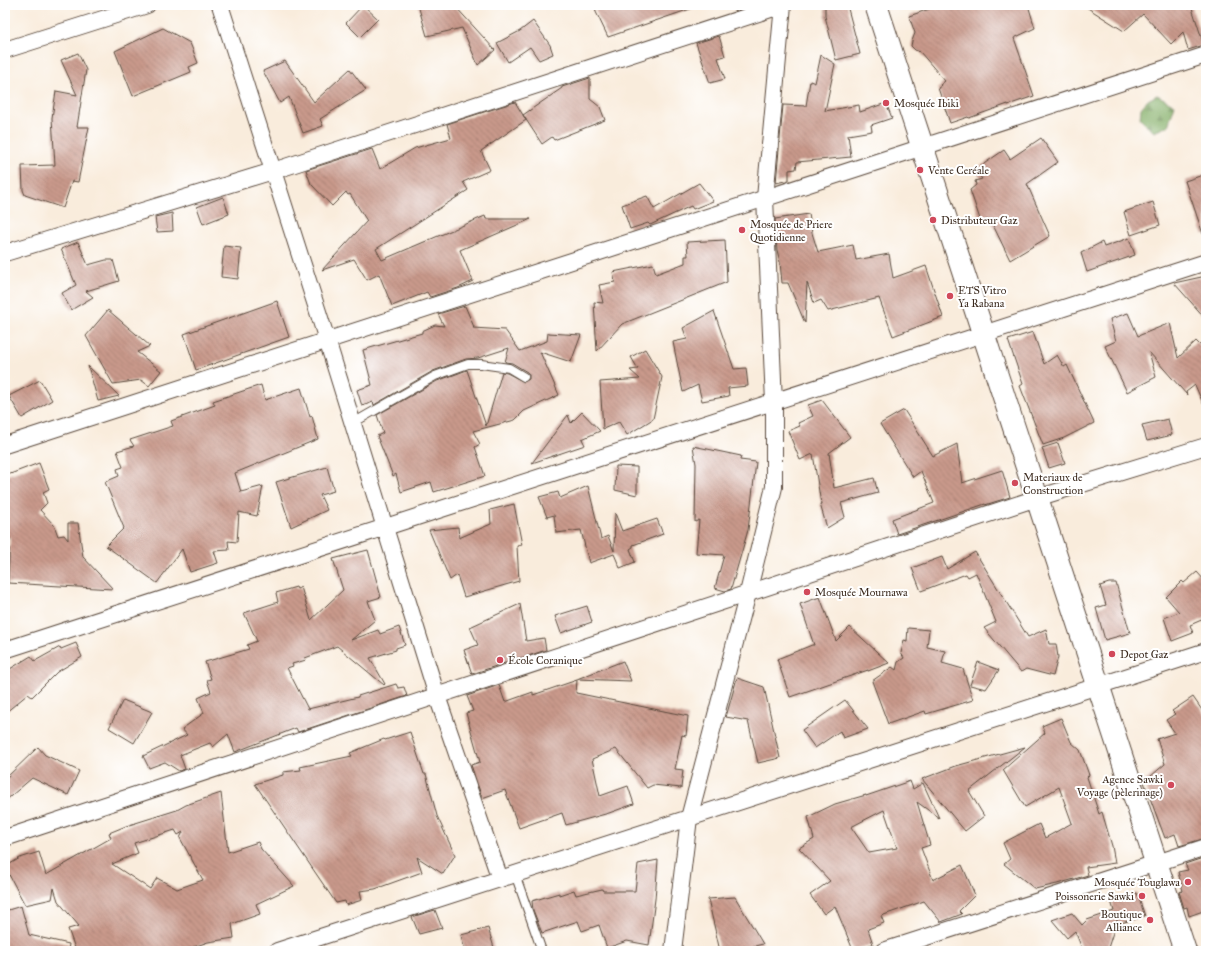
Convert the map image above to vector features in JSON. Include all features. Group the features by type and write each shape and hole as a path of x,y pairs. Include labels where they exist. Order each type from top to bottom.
{"street":[{"path":"5,50 147,5"},
{"path":"220,5 327,340 437,696 508,876"},
{"path":"5,253 273,171 783,5 764,198 774,402 774,487 689,818 673,951"},
{"path":"876,5 1184,951"},
{"path":"5,445 1206,55"},
{"path":"5,650 1206,262"},
{"path":"5,838 1037,498 1206,446"},
{"path":"277,951 1206,650"},
{"path":"883,951 1206,847"}],"lane":[{"path":"353,423 435,376 468,364 481,364 509,368 524,377"},
{"path":"508,876 542,951"}],"green space":[{"path":"1157,95 1175,105 1168,126 1154,132 1140,119 1141,108 1148,100"}],"building":[{"path":"363,5 378,19 360,37 346,23"},
{"path":"418,5 454,5 495,50 478,65 462,28 427,36"},
{"path":"594,5 695,5 696,7 608,37"},
{"path":"825,5 847,5 860,54 836,60 825,16"},
{"path":"941,5 1028,5 1035,28 1014,38 1034,96 950,123 938,88 945,81 920,52 911,46 915,33 909,16"},
{"path":"1083,5 1191,5 1204,45 1188,50 1183,32 1171,44 1143,14 1124,31"},
{"path":"533,21 550,45 553,54 539,60 530,47 508,62 497,43 520,31"},
{"path":"163,28 190,43 198,63 189,67 191,72 133,96 115,51"},
{"path":"719,36 725,56 718,58 725,79 710,83 696,43"},
{"path":"78,53 86,70 77,127 89,127 78,182 72,181 63,208 25,195 23,190 22,166 55,165 52,118 56,91 77,95 61,60"},
{"path":"821,55 835,64 825,111 859,105 860,112 886,103 892,118 871,125 872,131 848,135 851,157 797,162 796,169 789,170 789,180 776,183 783,105 806,106 810,81 815,83"},
{"path":"285,61 314,102 350,69 366,90 320,119 323,126 303,133 289,97 280,103 263,71"},
{"path":"590,78 590,99 600,107 605,120 554,140 552,137 542,144 523,115 562,87"},
{"path":"515,102 526,120 481,151 490,170 463,182 468,190 376,249 382,260 485,216 486,219 531,219 460,250 473,281 458,288 430,297 427,292 392,306 379,274 367,280 354,259 322,270 367,221 350,194 348,195 346,192 332,206 311,184 306,170 372,149 380,169 415,148 451,138 447,124"},
{"path":"1041,138 1058,162 1027,184 1050,236 1010,260 990,219 981,222 970,190 976,185 975,181 982,179 975,170 1004,150 1010,159"},
{"path":"1206,174 1206,234 1203,234 1185,181"},
{"path":"699,183 713,201 693,209 691,206 650,225 648,223 630,229 622,205 647,196 654,209"},
{"path":"223,197 229,214 203,224 197,207"},
{"path":"1153,202 1160,225 1131,235 1124,212"},
{"path":"172,213 173,231 157,232 155,217"},
{"path":"809,214 812,233 818,252 853,245 856,260 889,254 893,278 926,266 943,317 893,336 879,298 828,311 821,300 814,303 807,282 805,323 788,283 782,283 777,250 775,219"},
{"path":"1129,238 1135,255 1087,272 1081,253 1102,242 1104,247"},
{"path":"725,240 727,282 622,324 597,351 594,302 603,303 599,285 615,282 613,272 653,264 656,274 685,263 685,256 688,256 687,242"},
{"path":"78,242 88,265 106,260 113,260 119,281 86,291 93,297 71,310 62,293 76,285 61,249"},
{"path":"224,246 241,248 238,279 221,277"},
{"path":"1206,276 1206,319 1174,283"},
{"path":"277,301 289,337 196,370 184,334"},
{"path":"465,306 474,327 473,328 505,330 520,351 547,341 548,333 581,335 571,362 540,352 559,395 524,411 515,420 473,431 480,444 475,447 485,476 434,492 431,482 401,492 396,474 393,476 377,436 383,433 377,415 437,381 467,370 486,426 502,372 524,382 529,379 527,372 512,363 505,362 509,348 478,358 466,359 433,371 374,405 373,402 362,406 357,390 372,385 363,350 422,333 422,331 435,325 444,326 438,314"},
{"path":"108,310 150,346 137,352 161,371 149,386 141,380 113,384 86,336"},
{"path":"714,311 734,369 746,368 748,386 728,388 729,396 702,401 698,385 683,392 673,342 687,339 683,328"},
{"path":"1128,313 1138,336 1170,323 1178,358 1196,341 1206,351 1206,410 1195,385 1186,392 1187,395 1149,352 1156,377 1127,392 1105,346 1116,341 1110,319"},
{"path":"1033,332 1044,364 1057,355 1064,367 1067,365 1094,423 1064,438 1043,445 1020,386 1023,384 1008,340"},
{"path":"645,349 662,377 653,419 627,435 619,422 603,429 600,382 640,379 630,370 638,369 631,357"},
{"path":"88,366 119,396 98,401"},
{"path":"40,380 52,400 22,418 9,396"},
{"path":"261,385 265,400 301,388 310,417 312,416 318,439 235,473 241,492 263,486 257,516 239,512 237,542 228,541 229,550 214,551 218,563 190,572 182,549 157,583 106,546 124,528 105,482 119,476 117,469 123,467 117,451 134,446 130,440 173,426 171,421 215,405 213,401"},
{"path":"822,400 850,437 829,453 834,488 874,478 878,493 841,503 845,517 827,528 820,504 813,454 800,460 788,431 800,426 798,423 813,416 808,405"},
{"path":"904,410 933,456 957,444 962,483 1002,470 1010,497 897,534 892,519 934,503 921,471 913,477 880,424"},
{"path":"582,412 600,431 582,439 585,445 532,463 568,415 571,423"},
{"path":"1168,419 1172,435 1147,441 1142,425"},
{"path":"1058,443 1065,463 1049,468 1042,448"},
{"path":"693,446 741,456 740,460 756,462 748,530 731,589 725,591 715,588 724,555 696,553 699,520 695,522 696,464"},
{"path":"39,463 49,489 43,492 47,503 40,510 54,525 58,536 64,535 68,540 68,523 78,523 83,557 113,589 8,583 10,537 5,539 5,476"},
{"path":"616,466 637,467 637,495 615,490"},
{"path":"327,467 334,491 320,495 327,510 291,527 276,482"},
{"path":"588,486 601,539 608,536 614,551 615,513 622,531 657,519 663,534 633,545 630,549 635,562 620,568 614,554 589,563 581,530 556,533 554,515 547,517 539,497 558,492 560,498"},
{"path":"514,504 522,545 517,546 519,581 464,597 457,575 450,580 429,530 458,527 459,538 491,524 490,510"},
{"path":"368,550 381,597 368,601 375,620 351,640 378,630 380,634 399,627 405,645 396,648 396,650 370,658 385,684 384,685 337,646 305,658 306,660 292,664 293,666 287,668 308,709 358,697 396,684 398,688 404,687 407,696 298,732 296,728 235,752 228,734 213,747 210,743 180,755 185,769 179,771 165,762 149,768 143,756 187,735 182,729 204,713 198,698 211,692 207,680 211,679 205,662 249,649 247,645 257,641 244,613 278,602 276,593 301,587 311,620 343,590 333,559"},
{"path":"975,552 1028,637 1046,629 1049,644 1056,644 1058,657 1053,676 1026,669 1021,672 984,628 996,622 976,573 968,577 966,574 921,591 912,568 942,557 947,569"},
{"path":"1197,572 1206,582 1206,618 1190,625 1193,633 1172,641 1164,618 1179,612 1166,597 1182,581 1184,583"},
{"path":"1109,583 1116,583 1130,633 1105,640 1096,608 1106,605 1100,586"},
{"path":"820,597 836,641 850,627 889,663 790,697 777,659 814,645 800,604"},
{"path":"520,604 526,641 544,638 546,650 525,657 507,660 508,662 472,674 464,650 478,645 470,627"},
{"path":"587,606 592,622 561,633 555,616"},
{"path":"908,628 929,630 927,647 945,651 942,663 963,669 973,700 926,714 925,711 888,724 872,681 892,667 896,670 898,662 904,658 901,653 904,640 907,641"},
{"path":"76,643 82,657 57,672 32,697 28,694 5,713 5,672 31,656 35,661 60,647 61,649"},
{"path":"623,661 631,681 577,679"},
{"path":"978,662 999,670 986,689 970,685"},
{"path":"737,678 764,687 780,758 758,763 748,721 726,717"},
{"path":"577,680 576,693 688,716 686,736 682,735 675,769 683,770 681,788 653,785 647,788 616,749 592,759 600,796 628,786 634,804 609,813 566,825 562,813 519,828 505,790 482,798 471,765 480,762 466,713 473,711 467,696 499,685 505,702 533,692 533,695"},
{"path":"1193,697 1206,716 1206,838 1179,846 1175,834 1165,838 1144,782 1165,764 1157,739 1175,733 1166,720 1175,714 1172,711"},
{"path":"123,700 152,712 134,743 109,728"},
{"path":"845,700 868,729 843,738 840,731 815,748 802,730"},
{"path":"1061,718 1071,742 1080,750 1089,775 1087,777 1099,814 1102,812 1112,846 1115,863 1086,867 1088,875 1035,889 1004,864 1010,859 1003,843 1039,824 1045,838 1072,823 1059,787 1025,807 1003,770 1045,733 1042,726"},
{"path":"410,732 424,774 426,774 437,816 455,855 443,874 417,857 422,872 375,889 360,891 362,900 346,905 345,901 336,903 255,784 283,775 283,772 301,770 300,767 352,756 350,753 384,739 385,740"},
{"path":"38,747 45,755 79,771 68,795 32,778 5,801 5,779"},
{"path":"1025,747 969,791 984,816 965,831 922,779 956,766"},
{"path":"910,781 913,789 923,783 939,818 917,802 930,845 921,848 933,880 962,865 975,895 959,911 962,914 941,922 924,901 881,916 884,923 868,929 873,944 853,950 835,906 824,914 810,895 830,881 799,848 814,839 808,817 835,804 866,796","holes":["884,810 897,848 869,853 851,827"]},
{"path":"221,793 228,852 258,842 261,849 294,886 256,904 260,914 232,924 234,938 208,942 182,951 76,951 68,929 79,926 58,901 54,888 52,899 25,905 5,867 20,858 39,852 46,875 111,838 109,833 177,810 186,805","holes":["175,830 178,835 183,832 180,838 203,880 177,889 157,878 150,889 112,864 138,853 134,843"]},
{"path":"1206,857 1206,910 1189,916 1187,907 1184,908 1179,892 1183,891 1178,872 1188,870 1185,864"},
{"path":"658,860 649,945 627,941 607,948 599,925 582,931 578,921 542,933 533,910 532,901 574,890 576,895 602,889 603,891 635,891 638,864"},
{"path":"1137,893 1145,916 1118,924 1117,920 1107,951 1083,951 1075,931 1067,938 1052,920 1072,913 1082,925 1087,920 1114,911 1111,901"},
{"path":"735,897 763,944 734,951 720,951 708,899"},
{"path":"21,906 29,935 69,944 68,951 5,951 5,911"},
{"path":"435,910 442,928 419,934 412,917"},
{"path":"488,928 495,951 465,951 461,935"}],"place":[{"name":"Mosquée Ibiki","path":"886,103"},
{"name":"Vente Ceréale","path":"920,170"},
{"name":"Distributeur Gaz","path":"933,220"},
{"name":"Mosquée de Priere Quotidienne","path":"742,230"},
{"name":"ETS Vitro Ya Rabana","path":"950,296"},
{"name":"Materiaux de Construction","path":"1015,483"},
{"name":"Mosquée Mournawa","path":"807,592"},
{"name":"Depot Gaz","path":"1112,654"},
{"name":"École Coranique","path":"500,660"},
{"name":"Agence Sawki Voyage (pèlerinage)","path":"1171,785"},
{"name":"Mosquée Touglawa","path":"1188,882"},
{"name":"Poissonerie Sawki","path":"1142,896"},
{"name":"Boutique Alliance","path":"1150,920"}]}
